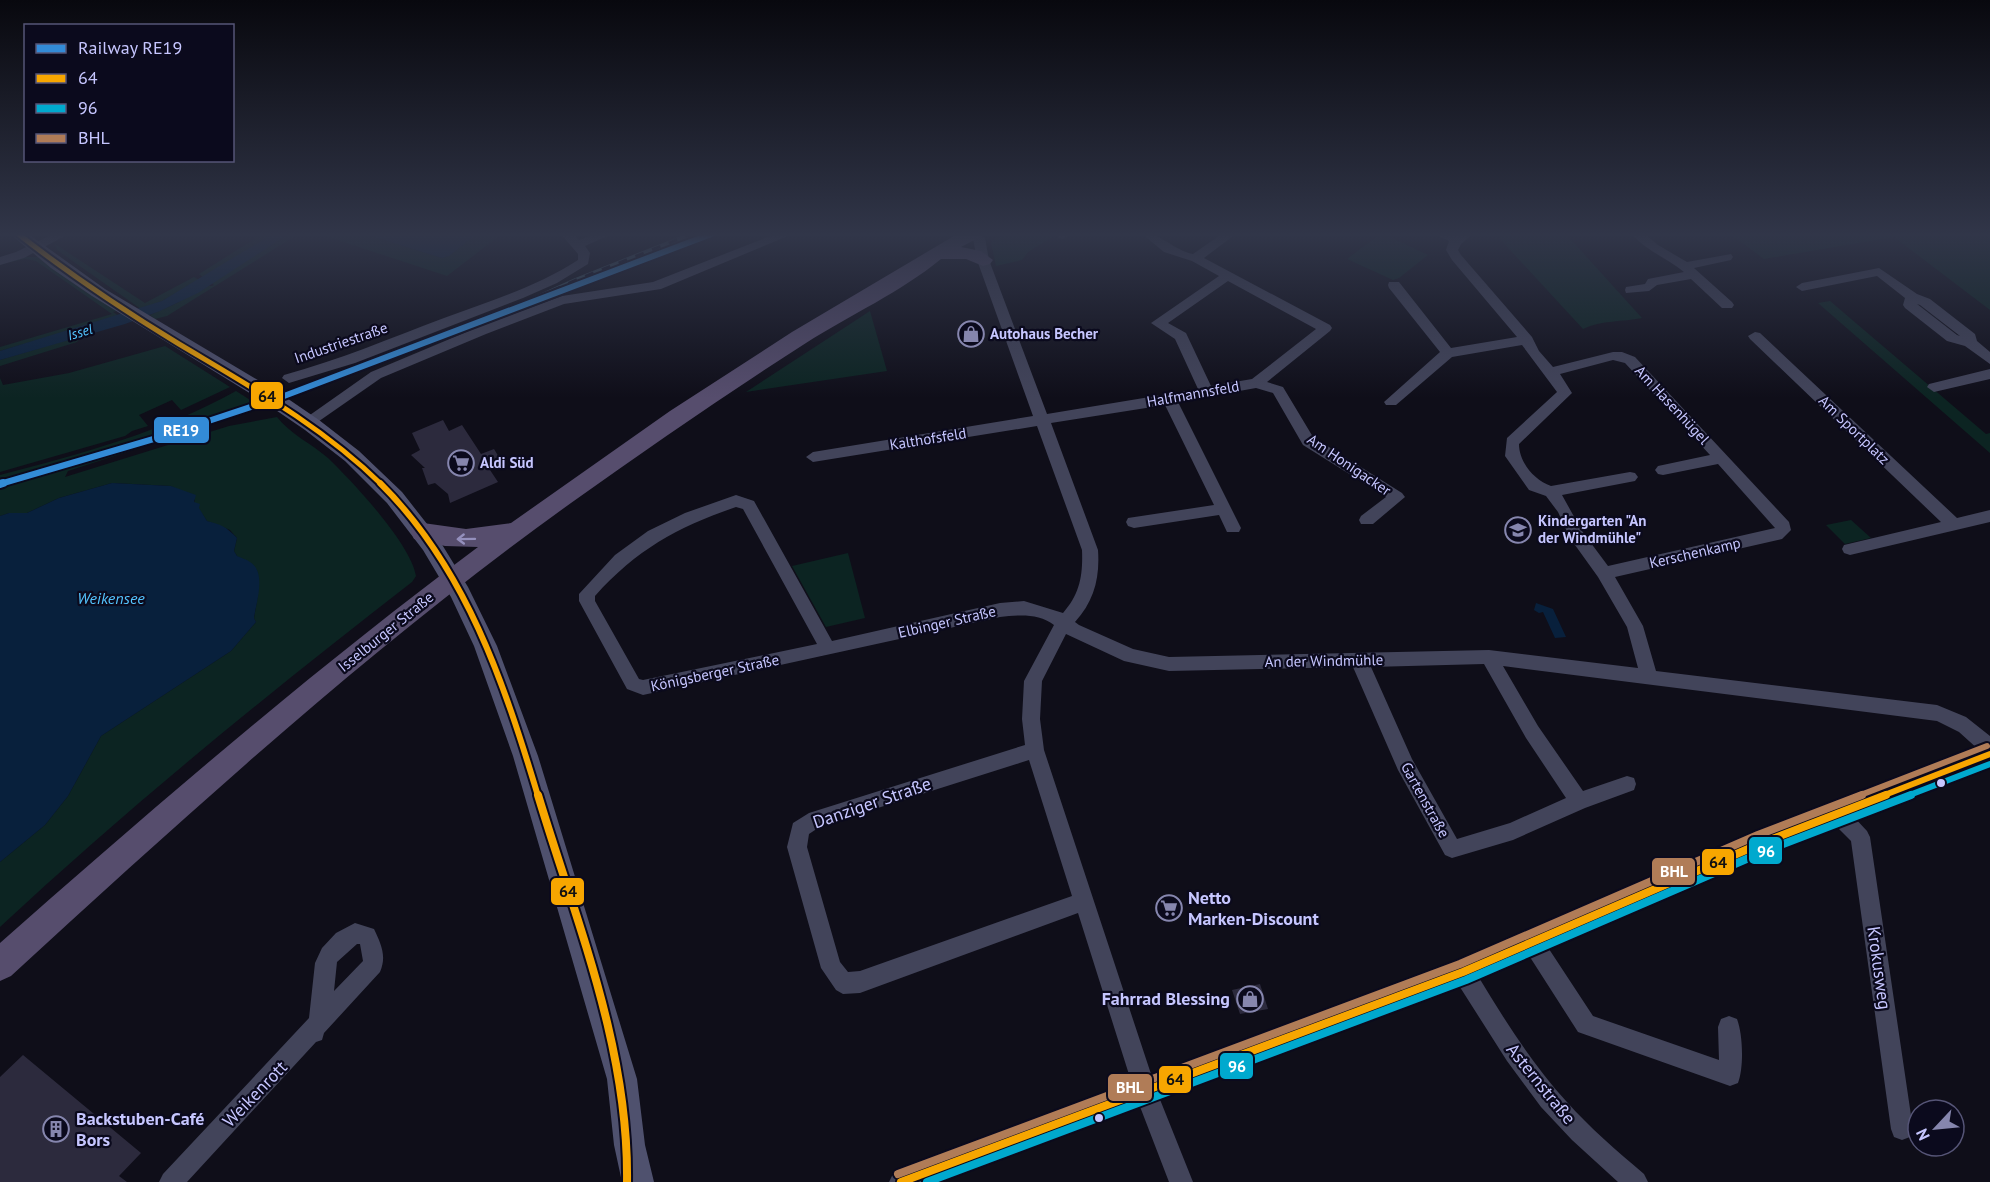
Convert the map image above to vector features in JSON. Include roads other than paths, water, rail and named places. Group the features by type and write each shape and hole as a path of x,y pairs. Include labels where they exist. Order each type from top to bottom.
{"main road":[{"path":"93,288 307,422 353,457 399,500 454,577 486,645 514,723 588,960 624,1088 628,1167 639,1182"},
{"name":"Isselburger Straße","path":"0,965 205,782 454,577 647,437 759,363 881,288"},
{"path":"423,531 450,539 484,538 507,532 540,514"}],"street":[{"name":"Industriestraße","path":"289,378 336,365 535,288"},
{"path":"307,422 376,375 481,331 562,300 641,288"},
{"path":"993,288 1090,550 1091,567 1088,586 1080,605 1064,622 1034,681 1031,719 1035,750 1145,1090 1181,1182"},
{"path":"1208,392 1181,336 1158,323 1209,288"},
{"name":"Halfmannsfeld","path":"1042,420 1256,383 1325,328 1250,288"},
{"path":"1397,288 1448,353"},
{"path":"1483,288 1527,340 1531,350 1561,382 1565,393 1512,442 1512,456 1534,486 1551,492 1629,477"},
{"path":"1630,290 1642,288"},
{"path":"1709,288 1727,305"},
{"path":"1900,288 1912,297 1925,302 1970,337 1970,343 1990,359"},
{"name":"Am Sportplatz","path":"1755,336 1953,524"},
{"path":"1390,402 1448,353 1527,340"},
{"name":"Am Hasenhügel","path":"1551,372 1613,357 1622,356 1630,360 1781,522 1783,530"},
{"path":"1934,387 1990,374"},
{"name":"Am Honigacker","path":"1256,383 1278,390 1308,441 1396,497 1367,520"},
{"path":"1169,399 1233,528"},
{"name":"Kalthofsfeld","path":"813,457 1042,420"},
{"name":"Am Hasenhügel","path":"1663,470 1721,458"},
{"path":"1551,492 1564,509 1576,534 1604,573 1635,626 1649,675"},
{"name":"Königsberger Straße","path":"735,501 750,505 828,650 643,688 633,684 587,601 587,594 610,567 634,546 681,519 735,501"},
{"path":"1134,522 1224,509"},
{"path":"1850,549 1990,516"},
{"name":"Kerschenkamp","path":"1604,573 1776,535 1783,530"},
{"name":"Elbinger Straße","path":"828,650 1000,610 1024,608 1053,615 1064,622"},
{"name":"An der Windmühle","path":"1064,622 1073,630 1130,656 1169,664 1489,657 1649,675 1948,716 1973,732 1990,748"},
{"path":"1489,657 1532,732 1579,801"},
{"name":"Gartenstraße","path":"1359,660 1404,764 1452,849 1513,831 1579,801 1627,784"},
{"name":"Danziger Straße","path":"1035,750 816,819 800,830 797,847 831,968 843,983 860,982 1084,901"},
{"path":"901,1182 1463,972 1762,843 1990,754"},
{"name":"Krokusweg","path":"1838,814 1860,837 1902,1129"},
{"path":"1533,943 1586,1024 1730,1076 1728,1027"},
{"name":"Asternstraße","path":"1463,972 1507,1043 1550,1100 1636,1182"},
{"name":"Weikenrott","path":"171,1182 314,1032"}],"water":[{"name":"Issel","path":"183,288 205,288 160,311 125,324 0,360 0,351 162,301"},
{"name":"Weikensee","path":"112,483 171,486 196,495 194,502 200,504 199,508 207,521 223,526 237,538 234,551 237,556 250,562 258,573 259,588 254,618 256,622 231,651 101,736 68,796 45,825 0,862 0,516 9,513 27,513 59,498"},
{"path":"1536,603 1553,609 1566,637 1555,638 1543,612 1539,613 1534,610"}],"railway":[{"path":"503,313 558,288"}],"rail line":[{"name":"RE19","path":"0,484 157,438 284,396 568,288"}],"place":[{"name":"Autohaus Becher","path":"971,334"},
{"name":"Aldi Süd","path":"461,463"},
{"name":"Kindergarten \"An der Windmühle\"","path":"1518,530"},
{"name":"Netto Marken-Discount","path":"1169,908"},
{"name":"Fahrrad Blessing","path":"1250,999"},
{"name":"Backstuben-Café Bors","path":"56,1129"}]}
